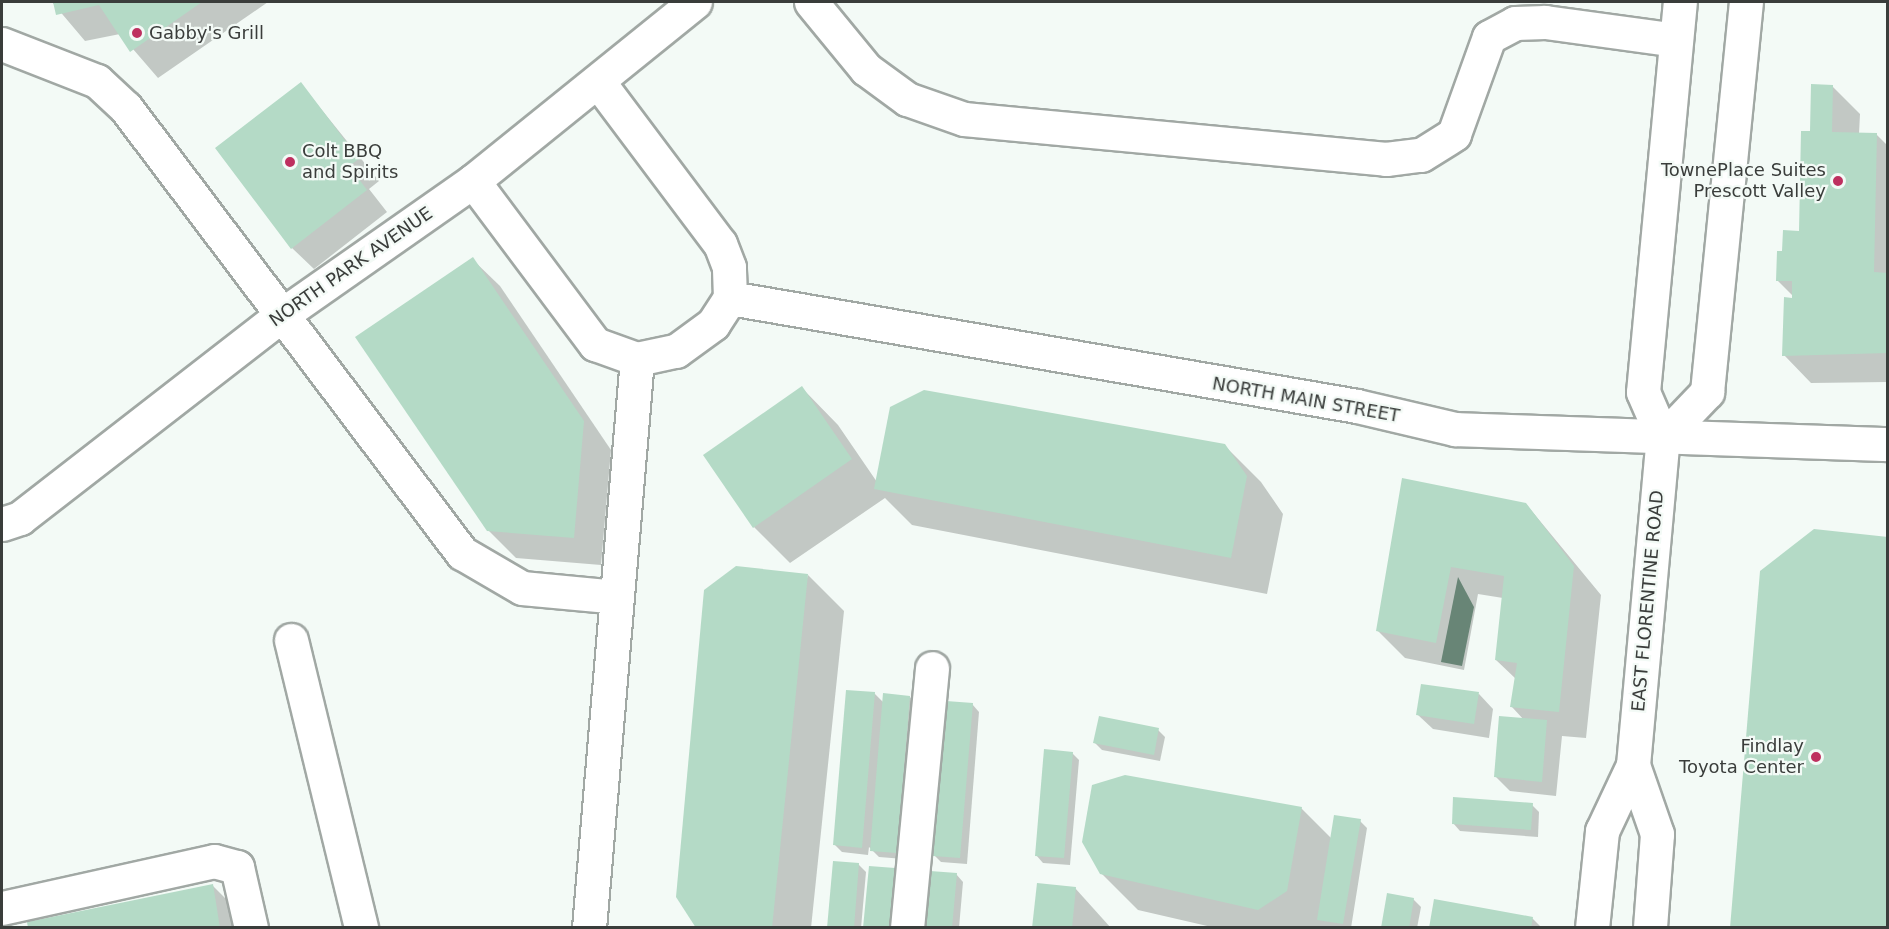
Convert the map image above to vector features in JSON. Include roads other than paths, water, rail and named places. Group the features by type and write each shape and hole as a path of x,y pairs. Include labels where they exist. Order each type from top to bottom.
{"street":[{"name":"NORTH PARK AVENUE","path":"2,524 20,518 283,314 472,181 599,83 695,2"},
{"name":"EAST FLORENTINE ROAD","path":"1592,927 1602,831 1633,765 1663,438 1643,392 1680,2"},
{"path":"1663,438 1707,392 1746,2"},
{"path":"820,5 866,69 907,99 964,119 1386,159 1421,155 1454,134 1489,37 1515,23 1573,13 1676,40"},
{"path":"2,44 97,81 126,108 462,552 522,588 617,597"},
{"path":"472,181 595,344 638,359 676,351 712,324 730,298 729,267 720,244 599,83"},
{"name":"NORTH MAIN STREET","path":"730,298 1357,406 1455,429 1887,444"},
{"path":"589,927 638,359"},
{"path":"291,640 361,927"},
{"path":"908,927 932,668"},
{"name":"EAST FLORENTINE ROAD","path":"1633,765 1657,834 1650,927"},
{"path":"2,908 214,861 237,867 251,927"}],"place":[{"name":"Gabby's Grill","path":"137,33"},
{"name":"Colt BBQ and Spirits","path":"290,162"},
{"name":"TownePlace Suites Prescott Valley","path":"1838,181"},
{"name":"Findlay Toyota Center","path":"1816,757"}]}
